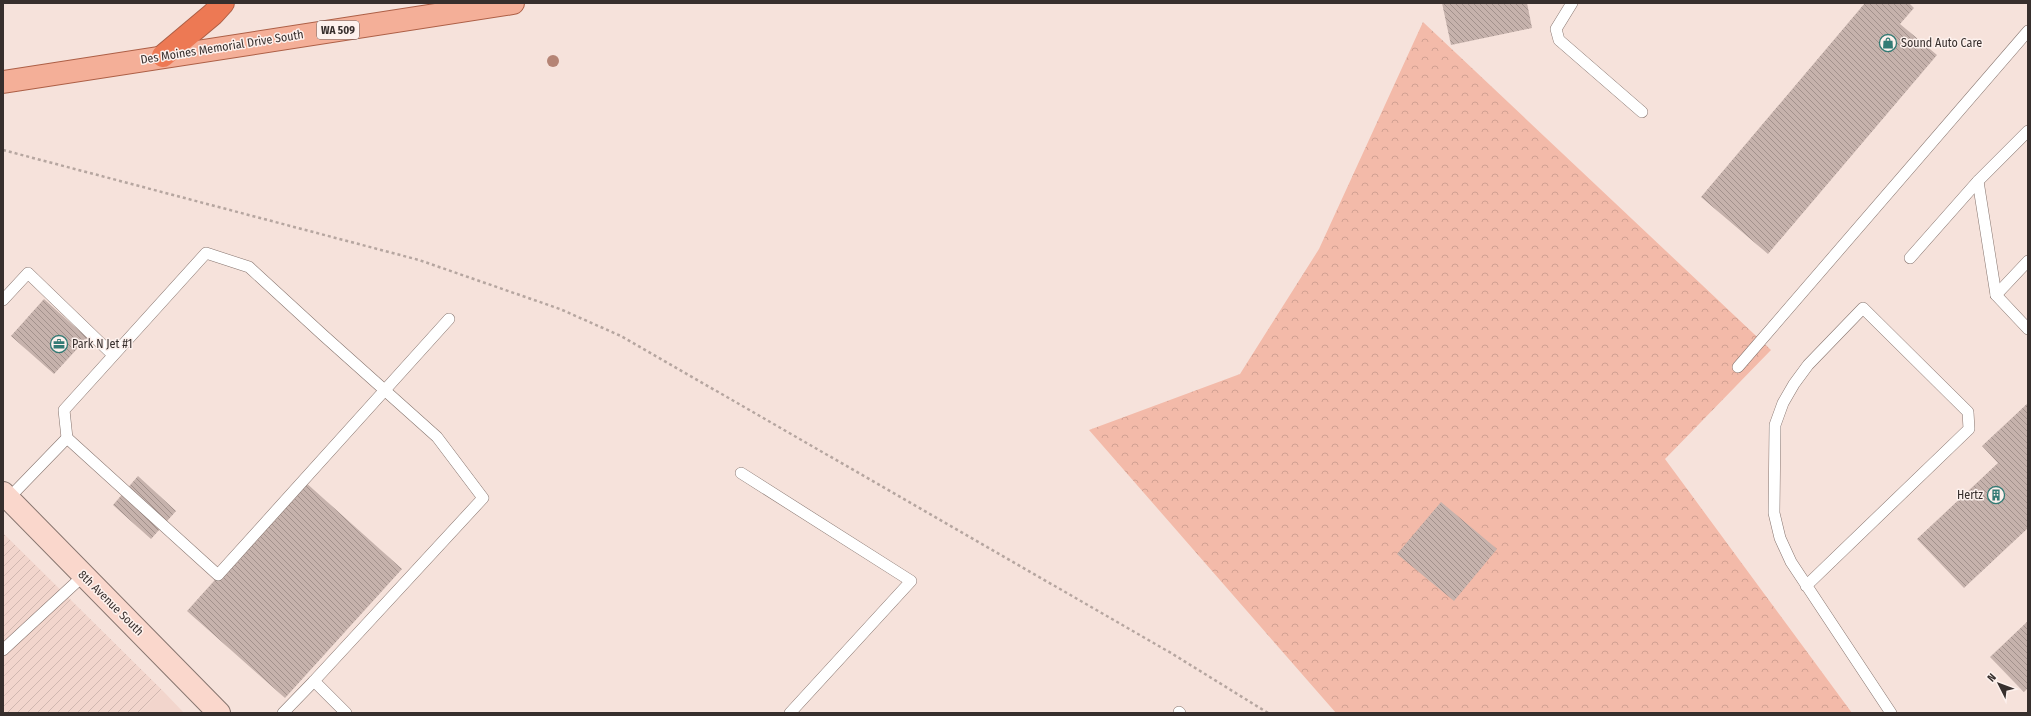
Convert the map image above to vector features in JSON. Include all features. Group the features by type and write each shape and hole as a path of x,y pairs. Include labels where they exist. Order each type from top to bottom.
{"highway":[{"path":"163,56 213,14 223,3"}],"main road":[{"name":"Des Moines Memorial Drive South","path":"3,82 163,56 513,3"}],"street":[{"name":"8th Avenue South","path":"6,496 219,713"}],"lane":[{"path":"1572,3 1556,29 1558,40 1642,112"},
{"path":"1738,366 2028,31"},
{"path":"1910,258 1978,181 2028,131"},
{"path":"1978,181 1996,295 2028,329"},
{"path":"283,713 483,498 437,437 384,390 249,267 206,253 64,410 67,438 218,575 384,390 449,319"},
{"path":"1996,295 2028,261"},
{"path":"3,300 28,273 113,355"},
{"path":"1806,586 1968,429 1968,412 1863,308 1808,365 1794,384 1783,403 1775,425 1774,513 1780,538 1791,562 1806,586 1891,713"},
{"path":"6,496 67,438"},
{"path":"741,473 911,581 790,713"},
{"path":"3,650 83,576"},
{"path":"314,681 346,713"}],"path":[{"path":"3,150 419,260 567,312 621,336 1164,649 1268,713"}],"shaded area":[{"path":"3,533 162,690 139,713 3,713"},
{"path":"162,690 184,713 139,713"}],"green space":[{"path":"1423,22 1771,350 1665,459 1852,713 1336,713 1089,430 1240,374 1319,249"}],"building":[{"path":"1442,3 1527,3 1532,28 1451,45"},
{"path":"1865,3 1909,3 1914,8 1900,24 1937,55 1768,254 1701,197"},
{"path":"44,299 87,338 54,374 11,336"},
{"name":"Hertz","path":"2028,403 2028,528 1964,588 1917,539 1998,463 1982,446"},
{"path":"138,476 176,511 151,539 113,505"},
{"path":"304,481 402,569 285,698 187,611"},
{"path":"1441,502 1497,549 1454,601 1397,554"},
{"path":"2028,621 2028,688 2024,692 1990,657"}],"place":[{"name":"Sound Auto Care","path":"1888,43"},
{"name":"Park N Jet #1","path":"59,344"},
{"name":"Hertz","path":"1996,495"}]}
